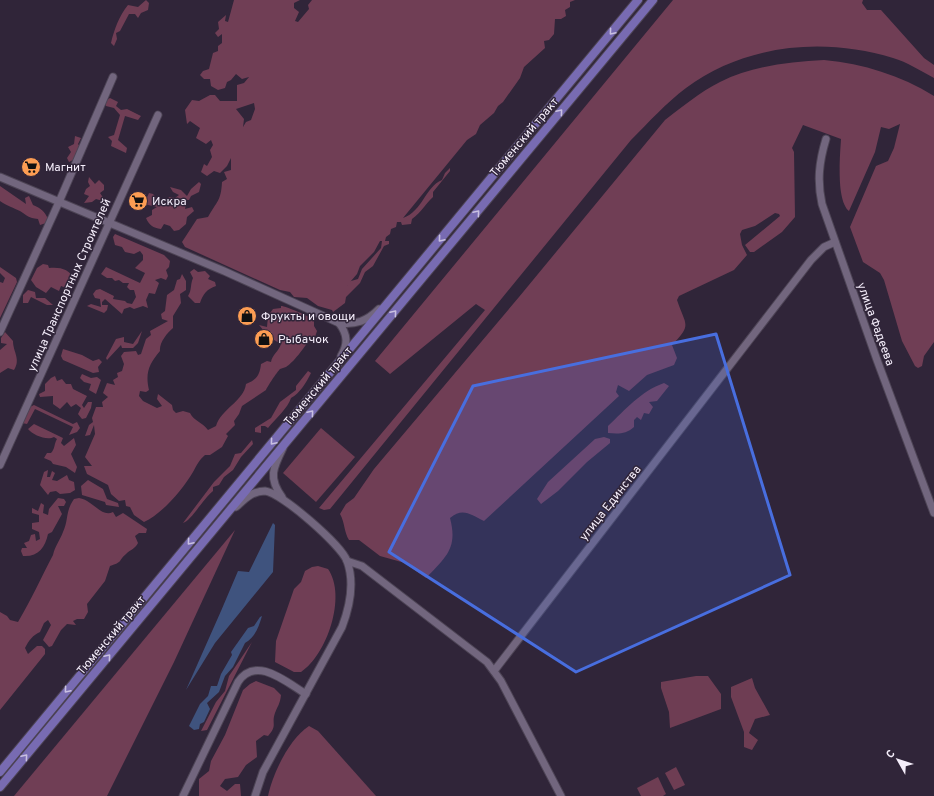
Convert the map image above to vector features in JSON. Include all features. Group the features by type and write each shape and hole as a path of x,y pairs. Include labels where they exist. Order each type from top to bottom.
{"main road":[{"name":"Тюменский тракт","path":"0,772 638,0"},
{"name":"Тюменский тракт","path":"0,788 653,0"}],"street":[{"path":"0,332 59,202 113,77"},
{"name":"улица Транспортных Строителей","path":"0,465 158,115"},
{"name":"улица Фадеева","path":"826,139 820,160 818,178 822,204 934,513"},
{"path":"0,177 224,271 339,323 358,323 368,319 401,288"},
{"name":"улица Единства","path":"494,671 811,260 824,247 835,242"},
{"path":"334,368 347,343 346,334 339,323"},
{"path":"285,501 275,486 273,475 276,462 286,443"},
{"path":"227,515 248,496 256,492 270,492 285,501 332,540 341,550 347,561 351,584 350,602 346,617 335,642 263,772 254,796"},
{"path":"347,561 357,563 370,572 476,652 494,671 561,796"},
{"path":"182,796 238,682 246,673 255,670 267,671 306,694"}],"highlighted area":[{"path":"716,334 790,575 576,672 389,552 473,386"}],"shaded area":[{"path":"146,0 149,3 148,10 141,13 138,18 135,14 129,14 120,31 116,33 117,39 114,46 111,43 119,18 125,9 128,5 138,7"},
{"path":"234,0 300,0 294,3 294,8 299,12 295,21 298,22 309,9 308,5 312,0 575,0 570,2 570,7 565,10 566,16 561,19 555,19 554,34 549,40 544,41 545,48 524,67 520,78 503,102 498,106 494,113 480,125 476,134 467,140 403,218 410,215 420,205 436,183 442,180 445,173 450,168 450,171 433,192 433,197 412,219 411,224 402,225 401,222 397,222 396,227 391,229 390,234 386,237 385,241 389,241 389,244 384,246 373,266 365,272 360,283 346,297 345,303 333,312 332,310 318,306 307,298 294,297 290,292 280,290 185,247 182,242 197,219 208,217 220,197 222,182 227,179 224,172 231,170 231,158 227,166 220,173 214,171 207,176 201,172 204,164 207,166 212,157 210,150 213,145 211,140 206,144 196,138 200,128 190,121 187,124 185,110 192,100 199,101 210,95 215,95 220,101 237,101 237,85 244,83 249,77 242,79 236,74 227,82 225,88 218,90 211,86 210,79 204,79 200,75 203,71 209,69 213,53 218,51 218,46 222,43 222,34 218,37 215,33 219,29 218,22 226,15 225,21 228,22","holes":["254,103 255,109 251,120 246,122 243,127 244,119 236,109","380,241 382,241 381,248 362,269 358,279 351,281 344,289 357,274 360,266 374,252"]},
{"path":"673,0 863,0 862,3 867,10 881,10 924,58 934,65 934,78 909,64 867,51 813,47 786,49 759,54 734,62 709,73 686,88 665,106 631,140 330,509 324,510 319,508 485,310 476,304 390,374 375,361"},
{"path":"824,60 853,64 895,76 934,96 934,342 924,356 922,366 918,368 915,366 902,341 884,280 880,273 863,262 850,227 876,166 888,161 894,148 900,124 889,129 881,127 875,152 849,211 842,198 840,188 841,139 803,125 792,148 794,152 795,217 782,232 754,252 750,252 745,245 780,216 779,214 775,213 755,226 742,230 740,234 742,245 747,255 734,270 679,296 677,300 684,320 685,328 683,333 672,345 677,358 674,365 647,375 629,391 618,385 616,392 619,396 484,521 467,513 459,513 450,518 452,528 451,545 444,558 426,578 405,563 380,556 359,540 349,540 340,514 346,504 354,498 374,469 519,297 665,120 705,90 745,72 770,66"},
{"path":"110,98 118,102 116,106 121,110 127,109 141,116 138,120 125,116 118,140 127,148 126,153 111,146 112,141 108,137 114,135 120,115 114,108 106,106 105,101"},
{"path":"75,136 81,138 78,144 81,148 76,153 75,159 69,162 67,158 71,152 68,147 74,144"},
{"path":"89,177 95,184 99,180 104,185 104,190 100,193 106,202 96,199 92,202 84,203 89,196 84,194 86,189 90,186 88,182"},
{"path":"199,182 201,184 199,192 191,196 189,200 179,199 186,204 185,209 192,207 194,211 187,217 186,224 179,230 174,231 170,226 164,224 161,229 158,229 148,223 146,218 152,215 152,210 157,207 144,204 149,193 153,194 158,200 166,201 169,197 175,198 179,195 173,192 170,187 181,190 187,196 191,189"},
{"path":"0,186 26,204 25,198 29,196 33,205 46,214 48,219 46,223 40,225 38,219 30,217 0,201"},
{"path":"115,234 164,255 170,261 169,267 166,270 168,276 166,280 161,278 155,280 159,283 155,294 149,293 146,300 148,308 143,306 134,309 130,307 124,309 122,314 105,299 102,302 102,305 108,305 107,310 104,313 87,306 91,304 101,307 100,299 95,298 93,294 96,290 100,289 114,296 113,299 125,301 127,303 132,304 136,297 134,290 130,290 127,287 129,283 123,283 119,280 115,281 112,278 107,278 101,274 106,267 140,283 145,273 135,268 143,260 143,255 140,251 134,254 125,252 122,247 115,245 113,237"},
{"path":"43,264 48,265 49,268 61,268 70,273 75,280 69,289 61,286 59,291 51,287 46,293 36,287 31,280 37,268"},
{"path":"0,267 16,278 17,282 0,318 0,282 3,283 5,278 0,273"},
{"path":"194,269 198,272 205,271 210,276 208,279 215,282 216,286 206,292 200,303 195,303 188,296 193,278 190,272"},
{"path":"182,274 186,281 186,290 180,294 181,303 173,316 173,328 164,338 160,351 153,360 149,369 147,379 149,390 146,392 140,391 139,396 143,401 157,408 162,406 157,399 158,394 172,405 173,410 176,413 183,411 190,413 208,430 216,426 223,415 241,395 246,384 253,381 260,371 261,364 267,361 271,362 280,346 281,344 269,337 259,325 267,327 268,316 273,309 284,306 314,320 314,326 317,331 314,340 309,340 292,362 286,367 280,369 266,390 242,406 234,421 235,425 226,434 228,436 222,447 210,455 205,455 198,463 184,486 172,500 158,513 144,522 134,515 130,507 126,506 125,500 119,501 111,494 108,485 87,474 84,466 92,466 85,457 95,434 94,425 90,435 85,436 89,425 93,422 92,418 96,407 103,407 102,402 108,397 103,393 107,383 115,385 113,380 118,377 117,373 122,371 124,364 121,356 124,352 136,351 138,355 141,354 146,339 151,335 150,331 168,321 162,319 161,314 165,311 167,295 174,290 177,280 180,279"},
{"path":"28,290 35,292 36,298 45,298 53,305 47,305 31,297 28,303 23,303 23,295"},
{"path":"142,331 138,343 133,348 122,348 121,345 107,360 106,358 116,339 124,337 124,342 133,344"},
{"path":"5,332 13,341 17,362 14,370 8,368 0,373 0,350 7,344 1,343 1,338"},
{"path":"63,349 82,355 93,361 99,359 102,362 98,367 99,372 93,373 63,360 61,356"},
{"path":"308,371 311,373 305,384 300,391 291,398 287,406 268,428 261,426 261,433 255,432 255,428 271,418 280,402 296,390 296,386"},
{"path":"82,374 91,378 97,377 101,380 96,394 89,390 91,384 84,382 80,378"},
{"path":"55,376 57,381 62,379 66,384 71,384 73,389 87,396 82,405 84,408 88,402 92,402 86,418 82,419 78,414 81,408 76,404 71,407 67,402 60,409 53,404 53,396 40,397 39,394 45,391 45,384"},
{"path":"664,383 669,386 657,401 649,402 653,407 649,414 644,413 641,420 637,417 634,420 634,427 628,431 608,433 608,426 634,402 648,391"},
{"path":"34,405 73,424 77,422 80,428 77,432 69,435 73,427 35,409 27,424 22,423 28,408"},
{"path":"34,424 63,438 61,443 64,446 74,438 76,445 71,454 77,467 75,473 66,467 53,464 51,461 44,458 47,453 51,453 57,439 54,437 40,437 33,433 28,429"},
{"path":"321,428 355,457 316,502 283,473"},
{"path":"604,437 610,439 610,443 587,462 558,491 541,504 537,499 548,482 595,439"},
{"path":"252,440 253,444 241,457 233,470 224,477 219,485 213,487 213,491 190,518 183,523 214,482 230,466 235,454 241,453"},
{"path":"48,470 47,477 50,477 52,471 55,473 52,480 57,481 67,475 69,480 74,482 75,490 70,493 60,494 56,491 50,492 48,495 40,485 44,472"},
{"path":"88,480 103,489 107,499 118,503 119,507 106,505 105,502 82,495 81,486"},
{"path":"58,498 64,499 66,502 64,506 58,506 62,514 52,532 48,534 43,547 40,551 33,555 23,556 21,551 22,548 27,548 24,543 29,541 31,535 35,534 36,541 40,539 39,532 32,529 32,523 39,522 39,515 32,513 32,508 38,511 41,503 44,505 43,513 48,515 49,509"},
{"path":"74,499 84,499 105,513 113,512 116,517 123,513 147,529 146,533 139,533 135,536 138,543 136,547 126,554 119,562 110,566 105,581 87,604 88,612 84,619 77,619 73,621 76,625 67,624 61,630 52,646 49,647 43,640 51,625 48,620 44,623 40,632 31,638 25,648 28,654 37,646 42,646 45,649 45,654 0,710 0,612 7,616 10,620 18,622 32,597 62,535 71,504"},
{"path":"235,530 174,662 107,796 14,796"},
{"path":"318,566 328,569 333,580 335,609 326,639 319,653 301,672 294,672 275,662 276,641 294,589 301,582 305,571 312,567"},
{"path":"252,642 207,730 201,731 216,702 225,691 229,676"},
{"path":"696,676 708,676 721,694 721,709 670,728 669,712 661,688 661,682"},
{"path":"752,678 755,688 770,715 755,719 749,733 758,740 752,750 744,747 744,732 731,697 731,687"},
{"path":"256,681 274,688 281,695 274,717 273,729 268,736 264,735 256,741 257,757 246,765 238,777 225,779 220,786 227,791 235,784 240,784 241,796 199,796 199,779 209,771 211,761 225,735 243,690"},
{"path":"309,726 318,731 376,796 268,796 270,787 283,757 295,739"},
{"path":"676,767 685,785 674,790 665,773"},
{"path":"658,777 666,794 663,796 641,796 637,788"}],"water":[{"path":"273,523 275,525 273,572 215,643 186,690 238,571 249,572"},
{"path":"262,616 254,635 245,643 233,667 225,676 219,692 207,703 210,709 204,722 200,724 199,729 194,730 189,726 200,704 208,696 211,686 217,686 221,674 232,655 231,652 248,628 254,626"}],"place":[{"name":"Магнит","path":"31,167"},
{"name":"Искра","path":"138,201"},
{"name":"Фрукты и овощи","path":"247,316"},
{"name":"Рыбачок","path":"264,339"}]}
